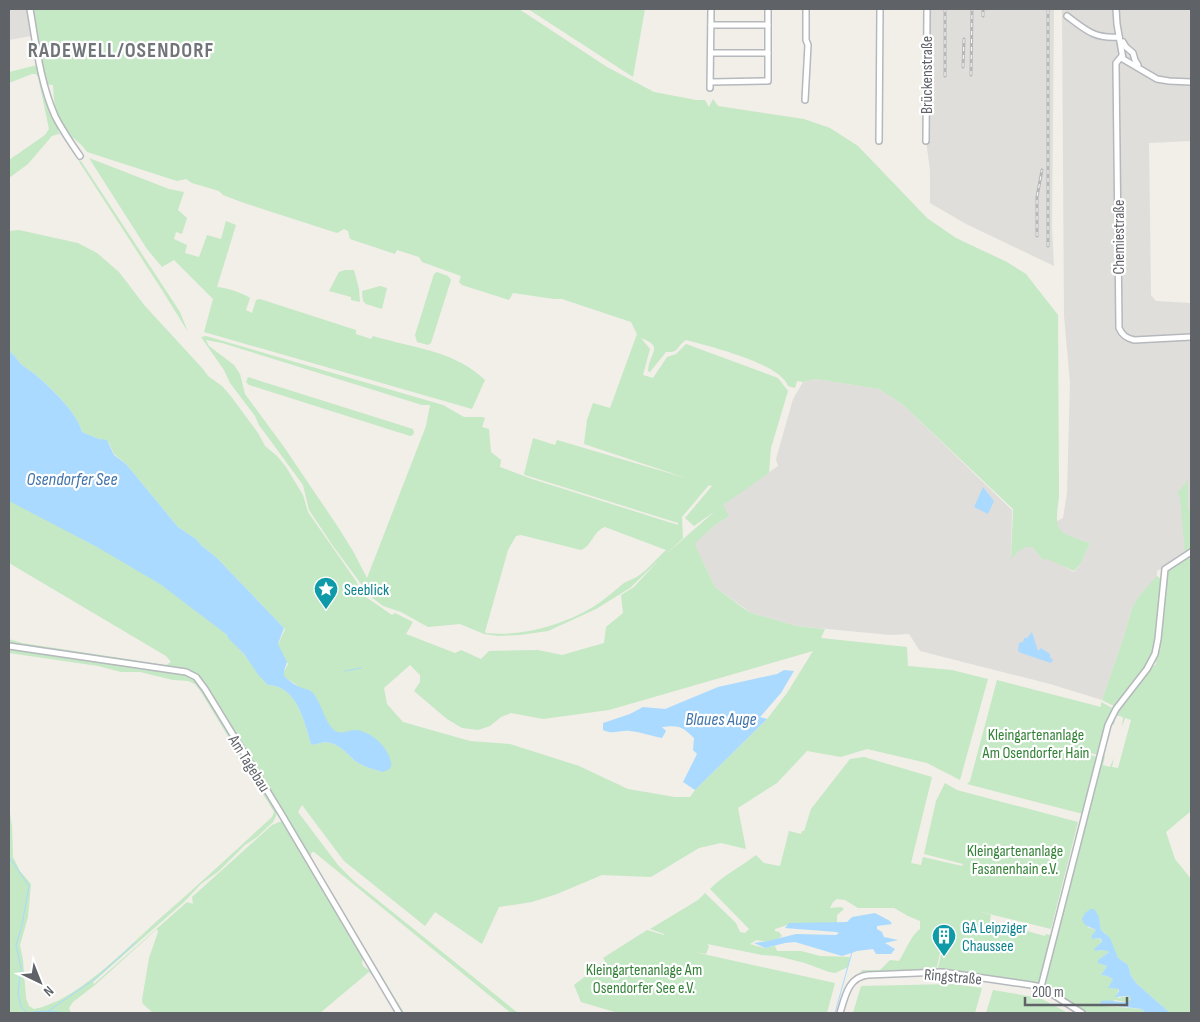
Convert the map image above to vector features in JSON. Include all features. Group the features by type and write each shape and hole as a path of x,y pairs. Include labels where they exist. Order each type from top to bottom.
{"street":[{"path":"30,9 50,104 61,128 80,156"},
{"path":"711,9 711,85 768,81 768,11"},
{"path":"805,100 808,44 806,40 806,9"},
{"path":"879,141 880,9"},
{"name":"Brückenstraße","path":"926,141 927,9"},
{"path":"1116,9 1120,39 1125,57 1157,79 1191,82"},
{"path":"1067,16 1093,35 1120,39 1133,53 1142,70"},
{"path":"711,25 768,25"},
{"path":"1125,57 1129,49"},
{"path":"711,53 768,53"},
{"path":"1125,57 1134,56"},
{"name":"Chemiestraße","path":"1125,57 1116,63 1119,328 1128,339 1134,340 1191,337"},
{"path":"1041,987 1108,725 1116,708 1148,669 1155,654 1165,569 1191,552"},
{"name":"Am Tagebau","path":"9,646 186,672 196,677 205,688 271,796 399,1013"},
{"name":"Ringstraße","path":"840,1013 847,991 859,977 948,972 1041,987 1082,1013"}],"shaded area":[{"path":"9,9 27,9 32,36 9,40"},
{"path":"927,9 1054,9 1052,227 1054,266 966,224 930,203 930,170 926,141"},
{"path":"1062,9 1191,9 1191,141 1149,143 1151,295 1156,301 1191,303 1191,510 1188,510 1187,481 1185,553 1157,571 1157,578 1139,596 1132,608 1102,700 1050,684 920,651 909,634 890,635 797,626 751,613 715,587 694,543 729,516 722,505 778,466 776,459 793,399 803,382 816,379 879,389 902,404 1012,510 1011,559 1025,546 1032,547 1043,560 1048,558 1074,572 1081,563 1090,543 1066,535 1057,526 1057,521 1063,518 1067,493 1070,383 1064,316"}],"green space":[{"path":"27,9 519,9 607,67 654,92 705,100 709,107 713,99 718,106 804,119 830,128 858,146 927,218 956,238 1007,262 1026,274 1058,315 1059,497 1057,518 1058,525 1064,533 1090,543 1081,563 1074,571 1047,559 1043,560 1032,547 1025,547 1020,550 1011,560 1013,509 902,404 879,389 816,379 803,382 797,381 795,388 788,386 772,370 758,363 726,351 686,340 676,350 666,352 650,372 648,371 649,364 654,347 648,341 641,338 650,349 643,375 653,378 667,357 676,354 686,344 778,378 788,391 771,448 769,473 723,505 729,516 715,525 695,543 696,547 715,587 751,613 797,626 825,629 821,638 907,647 908,666 952,670 988,679 960,780 927,763 867,749 841,757 807,751 777,783 738,808 746,849 721,843 699,848 651,877 602,875 557,894 532,902 499,907 482,944 435,912 425,926 344,861 302,805 298,812 338,865 354,881 518,1013 511,1013 312,852 310,857 404,1013 401,1013 196,675 9,644 9,639 22,643 166,665 171,662 166,656 9,563 9,500 109,553 161,584 222,630 268,685 286,691 293,698 302,715 311,744 331,743 359,764 382,772 361,733 332,733 315,698 282,675 288,664 277,647 285,629 216,557 196,539 178,527 126,464 114,454 109,443 82,432 80,425 64,402 9,351 9,231 19,230 78,243 97,253 119,272 145,306 208,376 222,386 230,395 258,433 265,446 286,467 303,495 308,512 356,581 363,595 392,615 395,613 413,622 406,634 455,653 461,650 481,659 489,651 538,650 562,655 604,643 606,627 623,613 621,595 634,587 659,560 630,588 596,609 548,631 498,636 484,634 460,624 428,627 401,612 383,606 370,596 333,546 309,510 303,485 230,383 224,370 201,337 206,336 443,405 464,417 485,418 482,427 489,429 491,452 501,460 500,467 678,525 678,523 524,474 533,438 555,445 557,440 689,479 584,444 587,420 593,403 610,408 637,334 631,322 562,299 513,293 509,300 462,285 459,282 461,276 422,262 419,257 397,250 395,254 350,239 348,231 344,229 337,233 244,203 223,195 219,191 192,183 186,179 177,181 87,152 60,122 55,104 53,85 43,84 59,127 60,135 52,136 28,164 9,178 9,160 45,135 49,129 36,74 9,83 9,72 37,65","holes":["206,340 222,343 422,405 430,405 426,426 367,578 338,527 284,447 245,394 240,374 234,365 209,346","709,485 712,486 685,518 694,526 715,511 665,555 683,538 682,517","605,527 666,550 639,575 624,583 593,607 569,619 528,631 500,634 485,632 508,550 516,536 521,535 581,550 588,545 601,529","813,651 787,693 767,719 690,797 675,797 628,789 579,766 510,744 470,741 403,722 387,704 384,688 410,665 420,675 420,682 414,691 447,719 462,728 478,730 490,726 501,717 511,713 543,719 609,710"]},
{"path":"528,9 645,9 633,77"},
{"path":"89,158 169,189 184,192 178,210 187,218 182,234 176,232 174,239 187,245 185,253 199,257 207,235 221,239 226,221 236,225 217,287 234,291 250,298 246,310 252,313 256,300 260,299 356,330 356,334 371,339 373,336 432,351 460,362 485,380 472,409 204,332 213,299 174,260 162,267 147,249"},
{"path":"78,160 81,161 180,312 188,332 162,290"},
{"path":"354,270 360,302 351,300 351,297 329,291 339,272"},
{"path":"437,272 448,276 451,280 431,343 428,345 417,342 415,335 434,274"},
{"path":"380,286 387,288 382,309 366,304 363,301 362,291"},
{"path":"248,377 413,429 413,435 410,436 249,385 246,382"},
{"path":"1188,480 1188,510 1191,510 1191,551 1157,572 1185,553 1180,497 1177,494"},
{"path":"1191,554 1191,811 1166,832 1175,859 1191,879 1191,1013 1170,1013 1137,984 1131,976 1128,965 1118,958 1106,934 1101,930 1099,917 1087,927 1096,930 1094,934 1095,939 1099,938 1102,942 1095,951 1105,950 1109,952 1098,960 1099,963 1107,966 1101,975 1113,979 1109,988 1119,989 1116,996 1118,998 1129,996 1131,999 1128,1003 1115,1000 1103,1006 1142,1009 1144,1011 1142,1013 1087,1013 1046,988 1044,983 1103,755 1105,756 1103,765 1110,767 1114,758 1112,767 1118,768 1131,720 1125,718 1122,727 1123,717 1116,715 1114,725 1111,723 1114,715 1149,670 1156,664 1155,659 1167,573 1169,568"},
{"path":"1157,576 1161,579 1155,649 1149,665 1116,706 1114,706 1102,700 1132,608 1139,596"},
{"path":"9,648 101,661 103,664 106,662 183,674 194,679 203,688 277,810 273,822 245,845 219,871 201,884 184,902 93,982 94,984 187,902 193,904 192,897 272,825 282,821 286,824 364,957 363,966 373,973 397,1013 395,1013 376,980 369,972 320,1013 153,1013 143,1004 142,1000 149,958 158,932 157,929 95,985 73,1002 69,1008 71,1013 9,1013 9,807 13,857 20,871 31,884 28,917 20,945 26,998 29,1006 34,1009 66,996 99,973 258,830 272,817 274,812 195,684 140,672 121,672 98,666 9,653"},
{"name":"Kleingartenanlage Am Osendorfer Hain","path":"997,680 1101,707 1101,702 1114,709 1099,755 1090,753 1090,755 1097,757 1083,814 967,784 970,781"},
{"path":"864,757 932,777 911,863 921,865 923,857 962,866 963,864 924,854 936,801 945,783 957,790 1078,822 1051,929 977,911 991,915 990,921 1045,936 1046,934 1053,936 1040,984 937,971 942,951 946,951 947,947 941,949 936,971 860,975 862,970 880,970 890,960 899,961 920,929 920,921 894,908 858,908 845,900 837,899 830,908 841,907 844,909 837,915 837,923 790,924 775,929 782,936 776,940 756,940 750,944 764,948 775,946 777,951 801,951 820,956 850,957 848,967 835,973 777,956 762,955 707,944 709,946 706,954 694,952 835,983 827,1013 618,1013 581,1002 574,985 605,961 603,958 647,930 664,935 650,929 698,900 705,893 736,923 740,932 745,933 749,929 710,889 721,879 756,855 764,863 780,866 789,831 801,834 804,831 811,809 850,759"},
{"path":"952,984 982,988 975,1013 853,1013 861,986"},
{"path":"993,990 1040,998 1068,1013 986,1013"}],"water":[{"name":"Osendorfer See","path":"9,351 64,402 80,425 82,432 107,440 114,455 126,464 178,527 196,539 216,557 284,628 278,644 287,662 284,676 296,685 313,693 334,730 337,732 362,731 378,741 389,756 391,766 389,769 382,772 363,765 331,743 311,744 302,715 293,698 286,691 268,685 226,634 160,584 97,547 9,501"},
{"path":"983,487 994,501 988,514 974,507"},
{"path":"1032,632 1038,651 1041,648 1050,654 1053,660 1051,663 1018,651 1019,643 1023,642 1024,638 1027,638"},
{"name":"Blaues Auge","path":"784,670 794,671 781,693 760,717 767,719 695,790 683,782 697,754 693,750 694,738 683,729 676,726 662,727 666,731 662,738 634,732 610,732 603,730 603,723 630,714 643,707 665,709 718,687 777,674"},
{"path":"1094,909 1099,917 1101,930 1110,938 1118,958 1128,965 1131,976 1137,984 1170,1013 1142,1013 1144,1011 1142,1009 1100,1004 1101,1001 1128,1002 1131,999 1129,996 1115,997 1119,989 1108,988 1113,979 1101,975 1107,966 1098,963 1098,960 1109,952 1104,950 1095,951 1094,949 1102,942 1101,939 1093,939 1091,937 1096,930 1085,925 1082,919 1085,913"},
{"path":"875,913 892,924 877,926 877,929 882,932 884,937 898,940 885,943 895,949 891,954 876,954 873,949 857,951 842,956 795,942 765,948 754,943 796,934 836,935 839,933 785,928 789,923 847,922 852,917"}],"waterway":[{"path":"345,671 361,668"},
{"path":"9,848 9,857 29,886 22,925 16,945 21,968 18,993 21,1007 28,1013 46,1011 63,1013"},
{"path":"48,1011 95,979 136,942"},
{"path":"835,1013 852,952"}],"railway":[{"path":"945,9 945,76"},
{"path":"971,75 972,9"},
{"path":"983,9 983,16"},
{"path":"1048,9 1048,246"},
{"path":"963,67 964,39"},
{"path":"1037,236 1037,197 1042,170"}],"place":[{"name":"Seeblick","path":"326,610"},
{"name":"GA Leipziger Chaussee","path":"944,957"}],"district":[{"name":"RADEWELL/OSENDORF","path":"121,50"}],"park label":[{"name":"Kleingartenanlage Fasanenhain e.V.","path":"1015,859"},
{"name":"Kleingartenanlage Am Osendorfer See e.V.","path":"644,978"}]}
